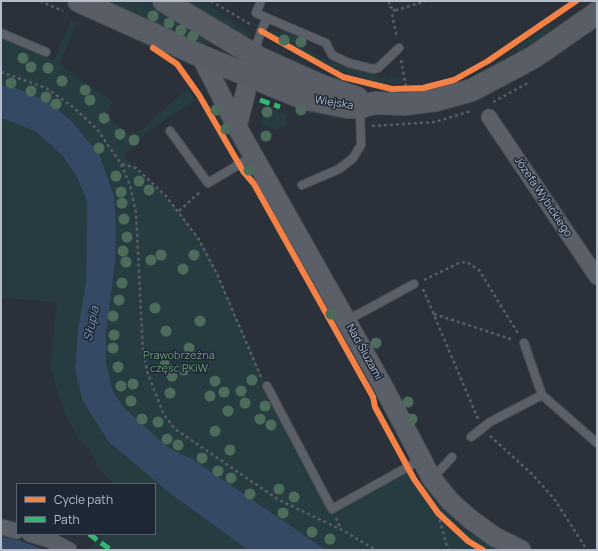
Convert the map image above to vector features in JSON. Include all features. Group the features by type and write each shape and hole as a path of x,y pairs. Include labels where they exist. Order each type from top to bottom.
{"main road":[{"name":"Wiejska","path":"79,1 201,56 303,98 341,106 368,105"},
{"name":"Wiejska","path":"164,1 254,55 318,85 368,105"},
{"path":"368,105 404,104 436,100 472,90 534,57 597,13"}],"street":[{"path":"237,127 254,55"},
{"name":"Nad Śluzami","path":"201,56 237,127 346,321 432,479 450,501 470,519 496,537 521,550"},
{"name":"Józefa Wybickiego","path":"489,117 597,277"},
{"path":"1,527 16,531"},
{"path":"33,535 50,540 69,550"}],"lane":[{"path":"261,1 256,13 326,43 332,55 349,63 373,69 378,68 399,48"},
{"path":"254,55 261,31 267,18"},
{"path":"1,33 46,52"},
{"path":"302,185 339,169 352,158 361,145 368,105"},
{"path":"170,131 208,183 253,156"},
{"path":"346,321 417,283"},
{"path":"524,343 542,395 597,443"},
{"path":"267,386 332,509 422,459"},
{"path":"471,437 490,422 542,395"},
{"path":"432,479 452,457"}],"path":[{"path":"211,1 261,31"},
{"path":"388,1 390,7 396,10 426,1"},
{"path":"1,72 46,88 73,107 97,129 121,164 130,184 136,212 143,352 148,374 164,416 175,429 279,500 342,530 376,550"},
{"path":"121,164 136,168 166,196 179,211 198,238 217,274 259,373 267,386"},
{"path":"179,211 194,198"},
{"path":"417,283 462,262 468,262 479,270 524,343"},
{"path":"434,314 524,343"},
{"path":"438,513 448,550"}],"green space":[{"path":"101,1 147,1 206,40 212,50"},
{"path":"180,1 203,1 252,34 245,39"},
{"name":"Prawobrzeżna część PKiW","path":"71,20 77,23 59,64 113,102 105,115 130,135 143,128 188,88 195,100 145,133 123,156 173,204 205,246 266,383 261,386 330,512 405,470 462,528 505,550 326,550 194,460 169,448 124,408 113,392 106,362 106,335 115,262 116,229 13,87 1,85 1,38 4,37 54,61"},
{"path":"549,25 550,31 522,53 519,53 515,48"},
{"path":"285,31 307,41 304,49 327,60 347,67 377,74 377,77 390,79 391,76 401,78 401,84 384,83 336,70 267,32"},
{"path":"291,103 343,118 348,121 297,110 290,107"},
{"path":"215,105 243,155 241,158 212,107"},
{"path":"264,107 288,115 286,120 288,124 275,131 272,127 260,124"},
{"path":"1,118 35,131 63,156 76,175 87,201 86,282 78,328 75,370 82,399 108,441 167,491 248,550 88,550 101,535 156,535 156,483 114,483 100,471 90,450 78,438 65,415 50,366 57,302 1,298"}],"water":[{"name":"Słupia","path":"1,85 13,87 49,102 73,123 99,154 114,196 116,230 115,262 106,335 106,362 113,392 124,408 169,448 194,460 326,550 248,550 167,491 108,441 82,399 75,370 78,328 86,282 87,201 76,175 63,156 35,131 1,118"},
{"path":"1,537 18,540 45,550 1,550"}],"marked path":[{"path":"260,100 280,107"},
{"path":"90,535 111,550"}],"cycle path":[{"path":"261,31 343,77 392,89 423,88 454,80 488,61 576,1"},
{"path":"153,48 177,64 199,95 243,171 254,184 373,397 375,407 414,479 438,513 468,541 483,550"}]}
